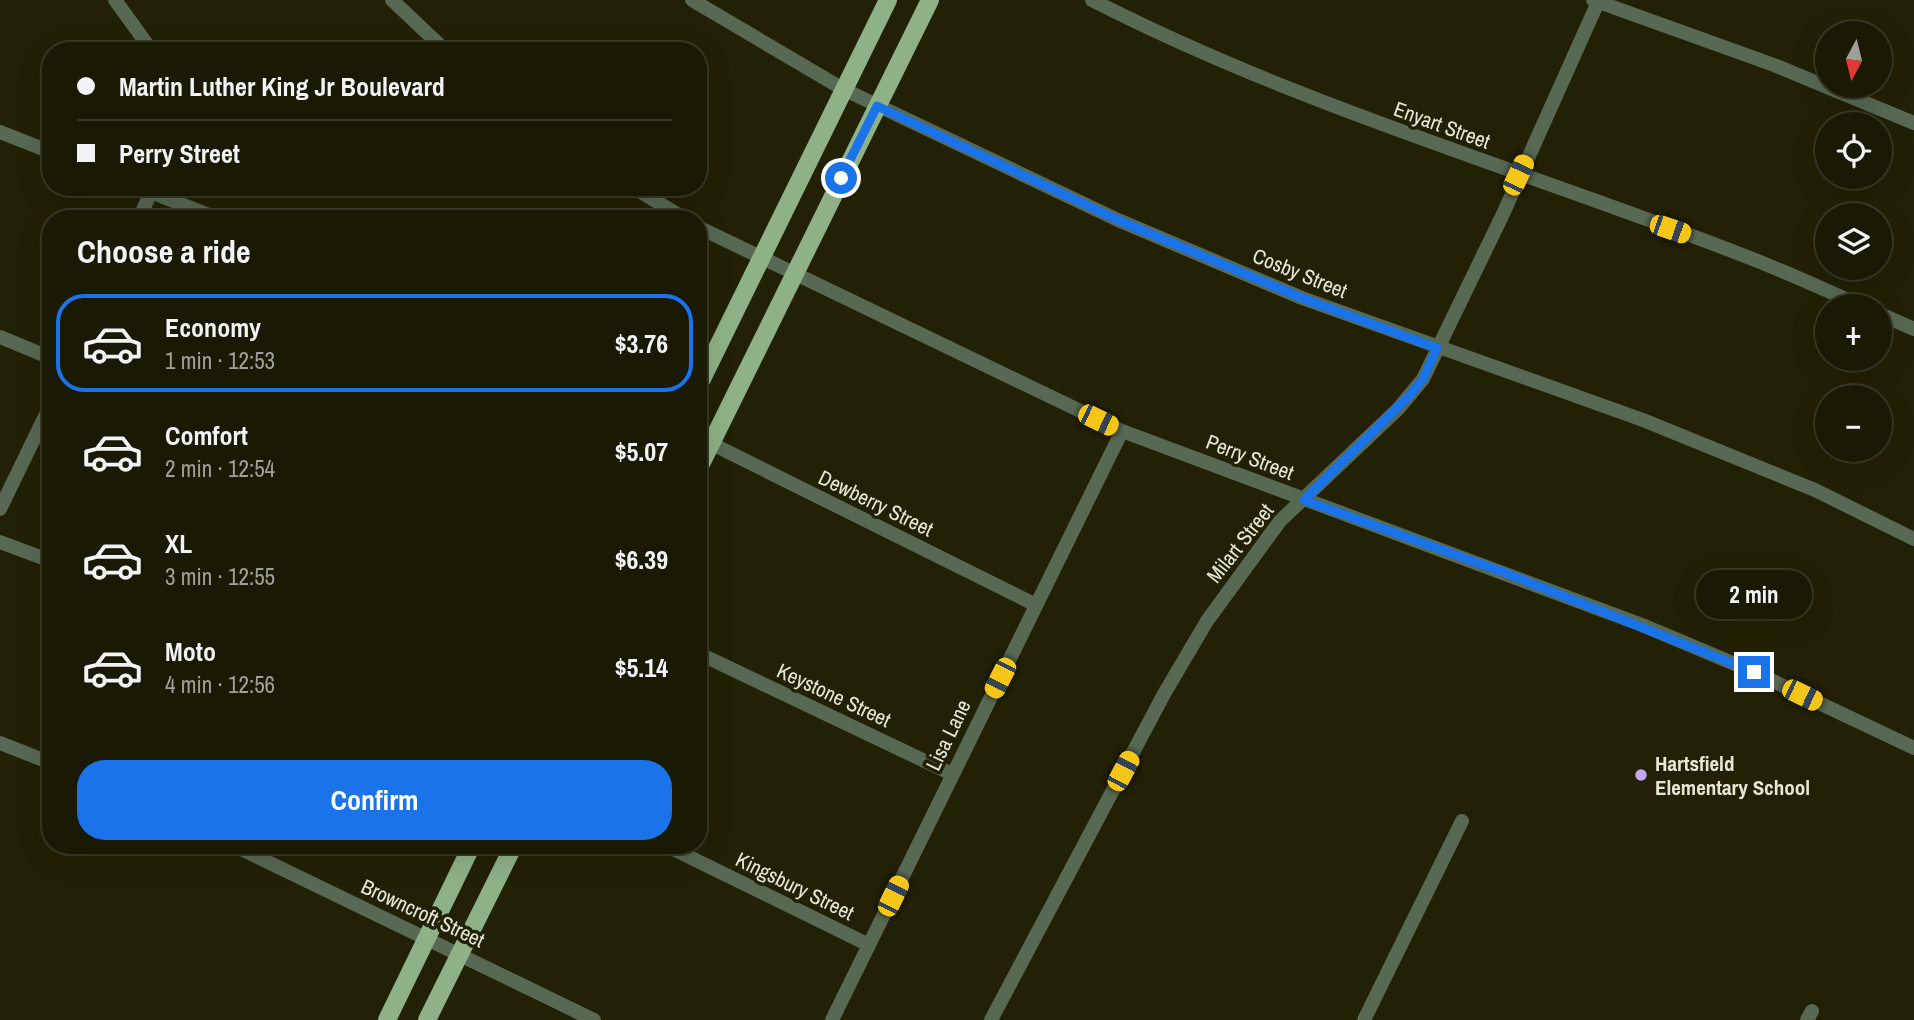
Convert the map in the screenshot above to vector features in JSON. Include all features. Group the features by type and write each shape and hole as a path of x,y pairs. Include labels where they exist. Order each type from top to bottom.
{"main road":[{"path":"707,369 888,0"},
{"path":"707,436 763,335 930,0"},
{"path":"387,1020 468,854"},
{"path":"427,1020 510,854"}],"street":[{"path":"115,0 145,42"},
{"path":"392,0 436,42"},
{"name":"Cosby Street","path":"692,0 843,89 1118,220 1302,298 1643,420 1815,490 1914,539"},
{"name":"Enyart Street","path":"1093,0 1169,39 1340,109 1745,256 1834,294"},
{"path":"1597,1 1774,65 1914,123"},
{"name":"Milart Street","path":"991,1020 1164,694 1207,621 1280,521 1409,396 1423,379 1597,1"},
{"path":"0,132 42,148"},
{"path":"164,196 197,210"},
{"path":"648,196 670,210"},
{"name":"Perry Street","path":"707,231 1122,431 1642,625 1754,672 1914,748"},
{"path":"1892,319 1914,329"},
{"path":"0,337 42,354"},
{"path":"0,509 42,423"},
{"name":"Lisa Lane","path":"832,1020 1122,431"},
{"name":"Dewberry Street","path":"707,441 1036,606"},
{"path":"0,542 42,558"},
{"name":"Keystone Street","path":"707,657 952,774"},
{"path":"0,743 42,759"},
{"path":"1364,1020 1462,821"},
{"name":"Browncroft Street","path":"252,854 594,1020"},
{"name":"Kingsbury Street","path":"683,854 869,945"}],"place":[{"name":"Hartsfield Elementary School","path":"1641,775"}],"route":[{"path":"841,178 877,106 1118,220 1302,298 1437,348 1423,379 1398,409 1304,500 1642,625 1754,672"}]}
